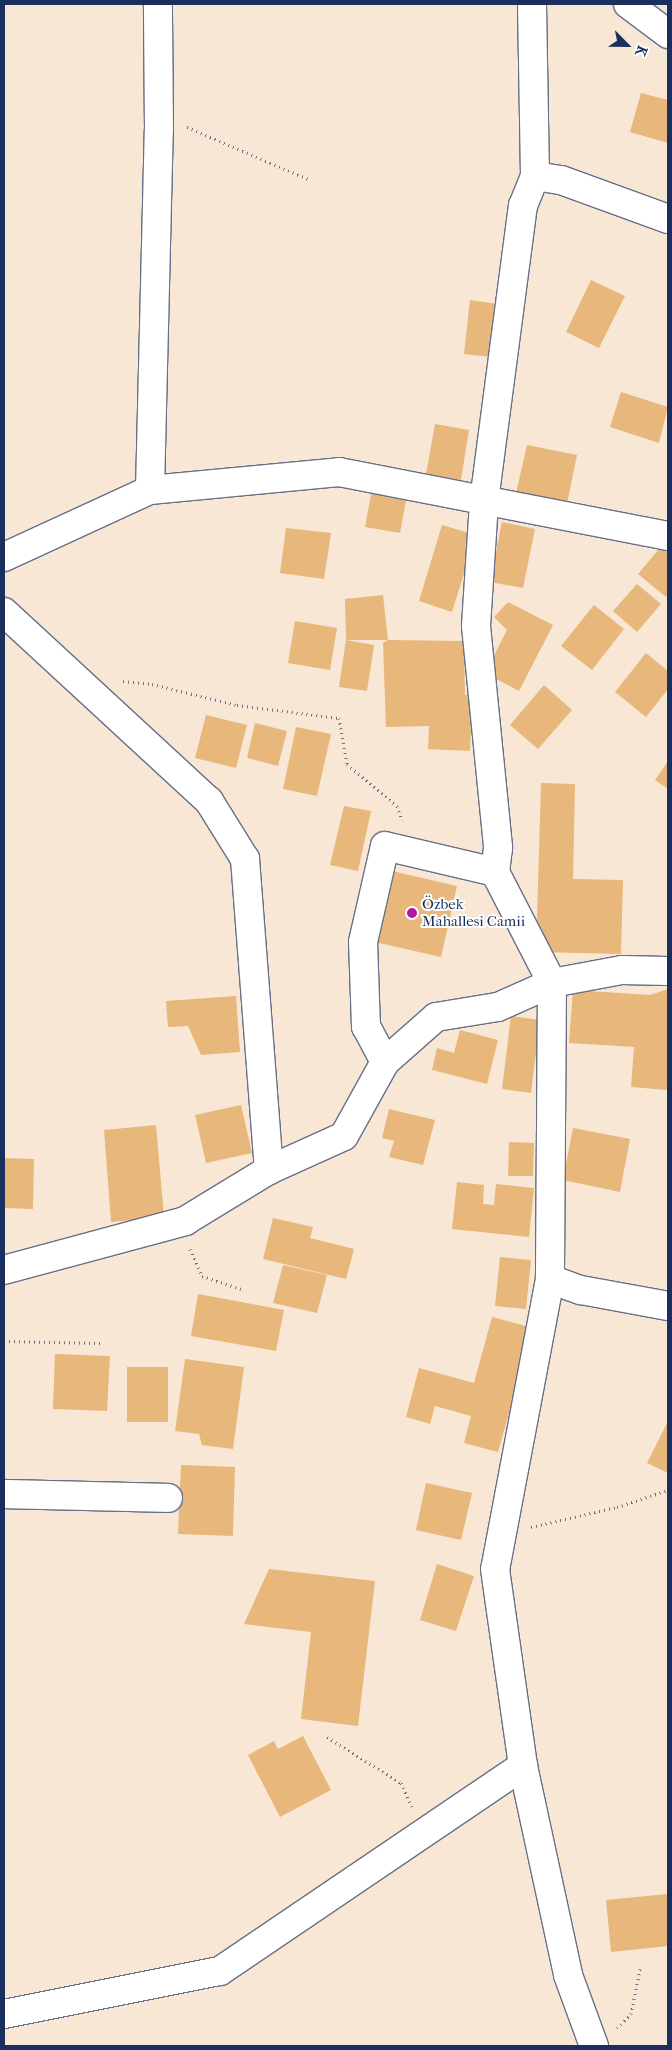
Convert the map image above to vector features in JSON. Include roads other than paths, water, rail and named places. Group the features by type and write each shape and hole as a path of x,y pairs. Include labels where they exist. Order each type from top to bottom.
{"street":[{"path":"150,490 159,115 158,4"},
{"path":"532,4 535,176 523,205 484,502 476,626 498,848 495,872 552,984 550,1279 495,1569 523,1766 568,1975 603,2040"},
{"path":"628,4 668,34"},
{"path":"535,176 561,180 668,218"},
{"path":"4,557 150,490 339,472 484,502 668,536"},
{"path":"4,612 209,801 245,860 269,1170"},
{"path":"385,1062 366,1027 363,942 385,846 495,872"},
{"path":"4,1270 184,1221 269,1170 344,1136 385,1062 436,1017 498,1007 552,984 622,970 668,971"},
{"path":"550,1279 581,1290 668,1306"},
{"path":"4,1494 168,1498"},
{"path":"4,2014 220,1971 523,1766"}],"place":[{"name":"Özbek Mahallesi Camii","path":"412,913"}]}
